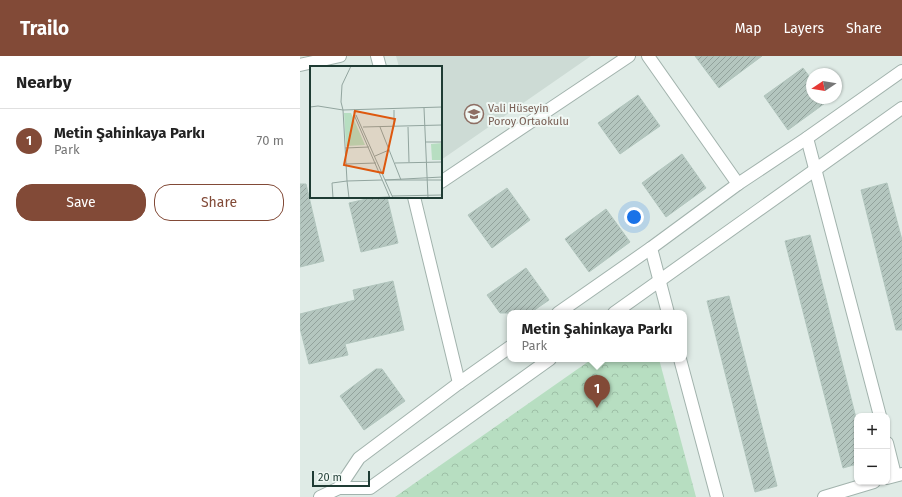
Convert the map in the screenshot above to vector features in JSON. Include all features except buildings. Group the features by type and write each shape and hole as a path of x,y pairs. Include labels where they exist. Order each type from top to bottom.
{"street":[{"path":"300,66 340,56"},
{"path":"377,56 380,66"},
{"path":"442,181 629,56"},
{"path":"648,56 738,184"},
{"path":"562,310 651,248 738,184 807,138 902,71"},
{"path":"618,310 902,108"},
{"path":"807,138 879,413"},
{"path":"416,198 459,383"},
{"path":"651,248 667,310"},
{"path":"339,488 360,458 459,383 507,349"},
{"path":"320,497 339,488 370,488 546,362"},
{"path":"681,362 717,497"},
{"path":"888,449 895,476"},
{"path":"824,497 864,485"}],"shaded area":[{"name":"Vali Hüseyin Poroy Ortaokulu","path":"396,56 591,56 442,159 442,66 399,66"}],"green space":[{"path":"588,362 660,362 696,497 395,497"}],"place":[{"name":"Vali Hüseyin Poroy Ortaokulu","path":"474,114"},
{"name":"Metin Şahinkaya Parkı","path":"597,408"}]}
